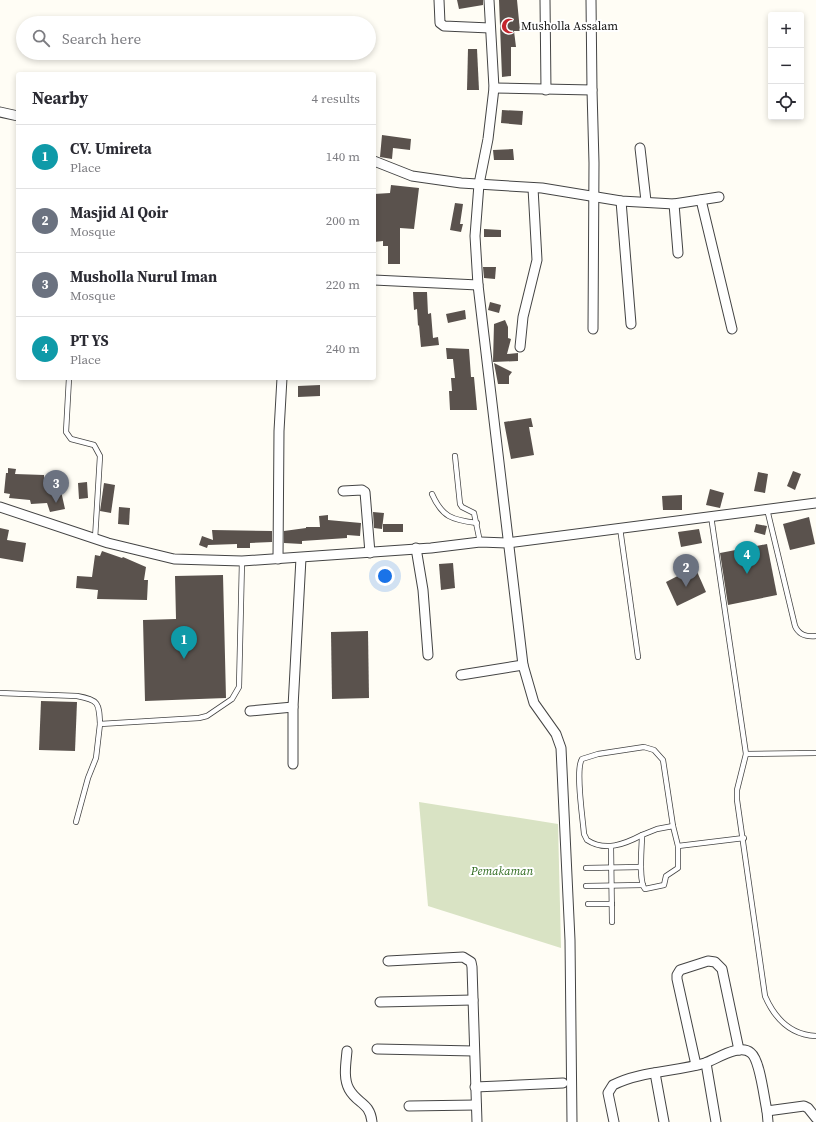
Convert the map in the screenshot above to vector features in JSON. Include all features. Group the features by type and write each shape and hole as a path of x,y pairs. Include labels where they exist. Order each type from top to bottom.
{"street":[{"path":"438,0 439,19 440,23 444,26 490,28"},
{"path":"489,0 494,88 488,138 478,184 475,236 478,285 490,400 502,482 507,543 523,666 534,704 556,734 561,748 570,940 572,1122"},
{"path":"544,0 546,90"},
{"path":"590,0 593,197 593,329"},
{"path":"494,88 592,90"},
{"path":"0,112 16,116"},
{"path":"640,148 646,201"},
{"path":"376,162 412,176 478,184 533,188 621,201 646,201 674,204 719,197"},
{"path":"520,347 523,317 537,260 533,188"},
{"path":"701,200 732,329"},
{"path":"621,201 631,324"},
{"path":"674,204 678,253"},
{"path":"376,280 478,285"},
{"path":"278,559 279,431 282,380"},
{"path":"343,491 362,490 365,492 370,553"},
{"path":"0,507 95,539 174,559 242,561 370,553 480,542 507,543 816,503"},
{"path":"416,548 423,590 428,655"},
{"path":"293,764 293,707 301,558"},
{"path":"461,675 523,666"},
{"path":"250,711 293,707"},
{"path":"388,961 466,958 470,960 472,967 477,1122"},
{"path":"716,1122 677,979 677,975 680,970 708,961 715,962 722,969 740,1050"},
{"path":"380,1002 473,1000"},
{"path":"377,1048 474,1051"},
{"path":"614,1122 608,1098 609,1088 616,1083 655,1073 701,1064 740,1050 747,1050 754,1056 767,1111 768,1122"},
{"path":"347,1051 346,1077 348,1088 370,1110 372,1122"},
{"path":"655,1073 664,1122"},
{"path":"475,1087 563,1083"},
{"path":"409,1106 476,1105"},
{"path":"767,1111 804,1106 808,1108 816,1118"}],"lane":[{"path":"69,380 66,432 71,439 94,445 100,456 95,539"},
{"path":"456,456 460,504 474,512 480,542"},
{"path":"432,494 438,507 446,514 467,522 477,523"},
{"path":"767,510 795,626 803,635 807,637 816,636"},
{"path":"711,516 746,754 737,790 765,996 777,1018 799,1033 816,1036"},
{"path":"620,528 638,657"},
{"path":"100,724 199,718 215,712 232,699 239,687 242,561"},
{"path":"0,693 77,696 89,698 96,702 99,706 100,724 96,758 88,778 76,822"},
{"path":"642,835 641,867 644,889 648,890 665,884 666,876 678,868 678,846 673,826 663,760 654,750 644,747 586,757 580,762 579,775 584,834 590,842 611,847 627,843 642,835 657,829 673,826"},
{"path":"746,754 816,753"},
{"path":"678,846 744,838"},
{"path":"611,847 612,922"},
{"path":"586,868 641,867"},
{"path":"586,886 643,885"},
{"path":"588,904 612,904"}],"green space":[{"name":"Pemakaman","path":"419,802 558,824 561,948 428,906"}],"building":[{"path":"457,0 483,0 483,5 459,9"},
{"path":"499,0 517,0 520,31 514,31 516,47 511,47 511,76 502,77"},
{"path":"468,49 477,49 479,90 467,90"},
{"path":"502,110 523,111 522,125 501,123"},
{"path":"382,135 411,139 410,150 393,148 392,159 380,157"},
{"path":"513,149 514,160 494,160 493,150"},
{"path":"391,185 419,188 414,229 400,228 400,264 388,264 388,246 383,246 383,241 376,242 376,194 390,193"},
{"path":"455,203 463,204 460,224 463,224 461,232 450,230"},
{"path":"484,229 501,230 501,237 484,237"},
{"path":"483,267 496,267 495,279 484,278"},
{"path":"413,292 427,292 428,314 431,313 433,338 438,337 439,345 421,347 417,309 414,310"},
{"path":"490,302 501,305 499,313 488,310"},
{"path":"465,310 466,319 448,323 446,314"},
{"path":"505,320 508,327 508,338 511,339 507,354 518,353 518,361 493,362 494,324"},
{"path":"446,348 469,349 471,377 474,377 477,410 450,410 449,391 452,391 451,378 455,378 453,359 447,359"},
{"path":"494,363 512,372 509,376 509,384 498,384"},
{"path":"320,385 320,396 298,397 298,386"},
{"path":"531,418 533,427 529,427 534,455 511,459 504,422"},
{"path":"8,468 16,469 15,474 44,475 44,483 59,482 65,509 50,512 47,503 31,504 30,500 9,498 10,494 4,493"},
{"path":"793,471 801,474 795,490 787,486"},
{"path":"758,472 768,474 765,493 754,491"},
{"path":"87,482 88,498 79,499 78,483"},
{"path":"104,483 115,485 111,513 100,511"},
{"path":"710,489 724,493 720,508 706,505"},
{"path":"682,495 682,510 663,510 662,496"},
{"path":"119,507 130,508 129,525 118,524"},
{"path":"373,512 384,513 382,529 374,528"},
{"path":"328,515 328,520 361,523 360,536 347,535 347,538 302,541 302,544 284,543 284,531 306,527 320,527 319,516"},
{"path":"809,517 815,544 790,550 783,524"},
{"path":"383,524 403,524 403,532 383,532"},
{"path":"756,524 767,526 765,535 754,532"},
{"path":"0,528 9,530 7,540 26,543 23,562 0,558"},
{"path":"699,529 702,543 681,547 678,532"},
{"path":"212,530 272,531 272,542 250,543 250,548 237,548 237,544 208,545 207,548 199,545 202,536 213,540"},
{"path":"767,544 777,595 728,605 720,553"},
{"path":"102,551 122,558 123,557 146,567 144,580 148,580 147,600 97,599 98,590 76,588 77,576 92,577 95,555 100,556"},
{"path":"453,563 455,588 441,590 439,564"},
{"path":"695,567 706,592 677,606 666,582"},
{"path":"223,575 226,698 145,701 143,620 176,619 175,576"},
{"path":"368,631 369,698 332,699 331,632"},
{"path":"41,701 77,702 75,751 39,750"}],"place":[{"name":"Musholla Assalam","path":"509,26"},
{"name":"Musholla Nurul Iman","path":"56,503"},
{"name":"PT YS","path":"747,574"},
{"name":"Masjid Al Qoir","path":"686,587"},
{"name":"CV. Umireta","path":"184,659"}]}
